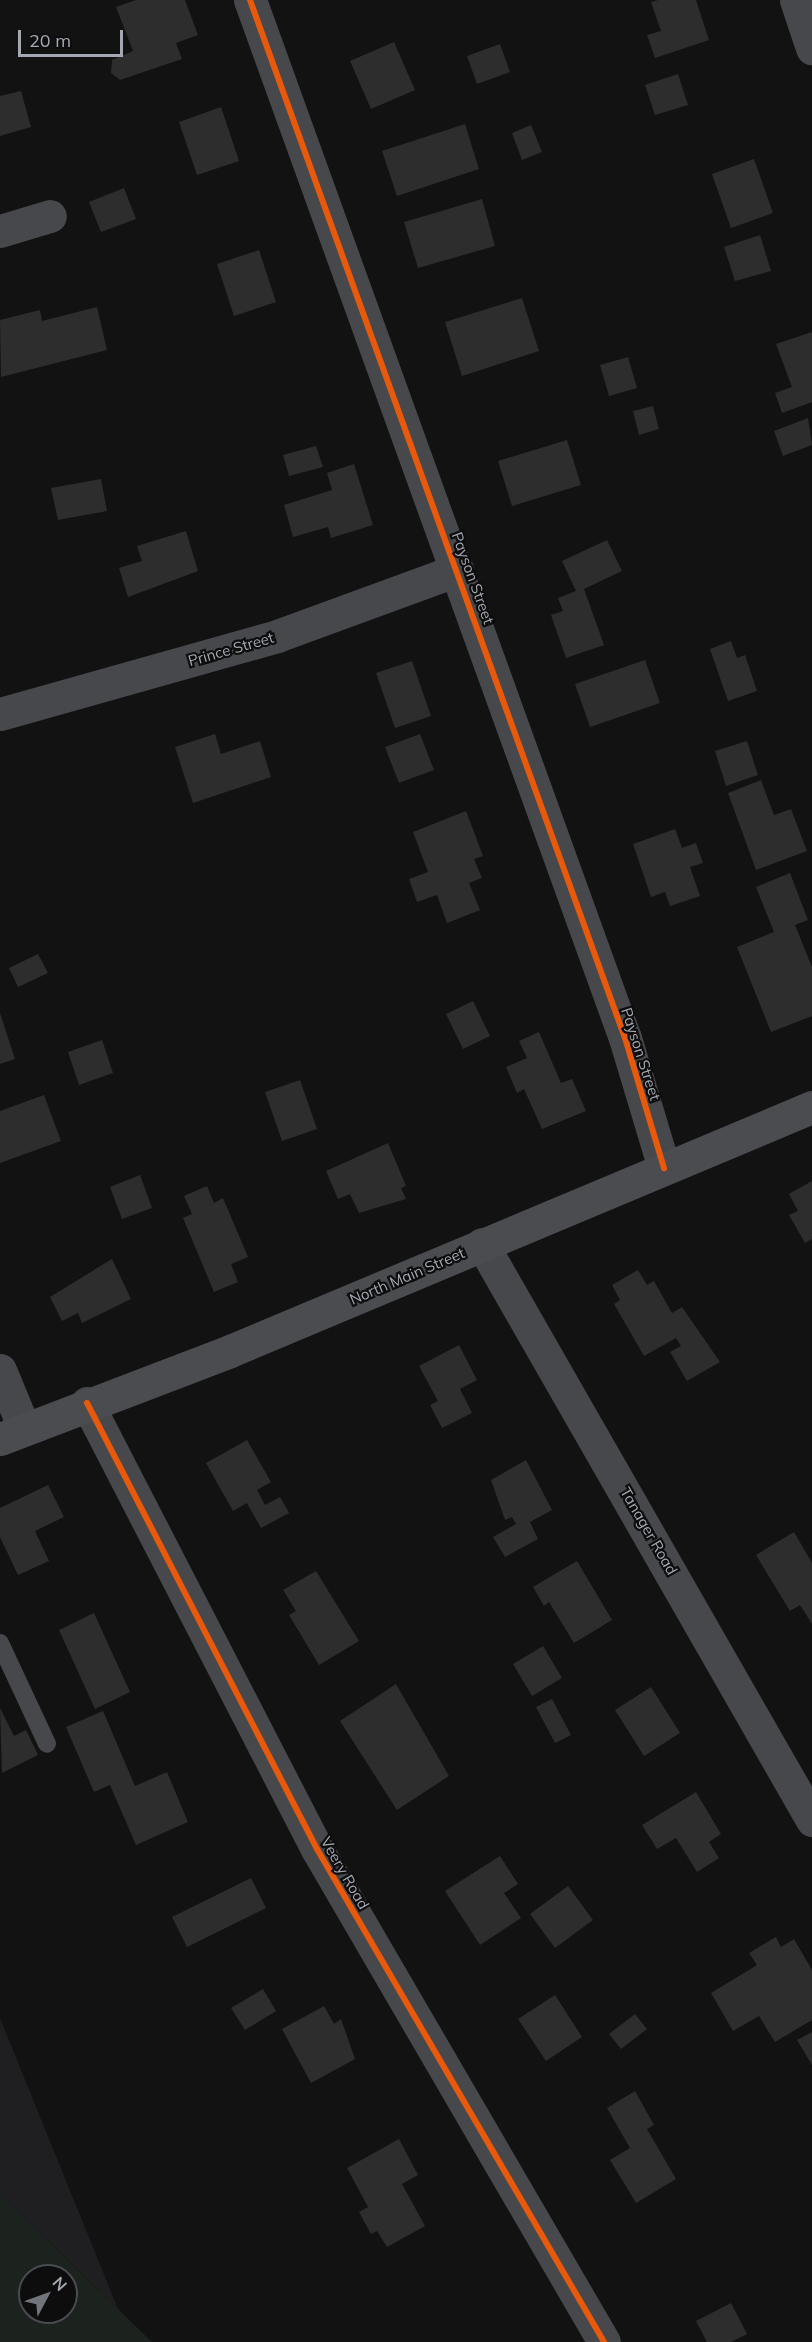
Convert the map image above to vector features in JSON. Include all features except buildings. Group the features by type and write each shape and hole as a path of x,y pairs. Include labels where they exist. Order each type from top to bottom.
{"main road":[{"name":"North Main Street","path":"12,1434 87,1403 230,1351 812,1107"}],"street":[{"name":"Payson Street","path":"250,0 625,1038 664,1168"},
{"path":"796,0 812,48"},
{"path":"0,231 50,216"},
{"name":"Prince Street","path":"0,714 277,636 457,570"},
{"name":"Tanager Road","path":"482,1244 812,1820"},
{"path":"0,1370 12,1434"},
{"name":"Veery Road","path":"87,1403 317,1849 604,2342"}],"lane":[{"path":"0,1643 47,1744"}],"shaded area":[{"path":"0,2018 118,2309 78,2270 78,2264 72,2264 0,2194"},
{"path":"0,2194 72,2264 18,2264 18,2324 78,2324 78,2270 152,2342 0,2342"}],"cycle path":[{"path":"250,0 625,1038 664,1168"},
{"path":"87,1403 317,1849 604,2342"}]}
